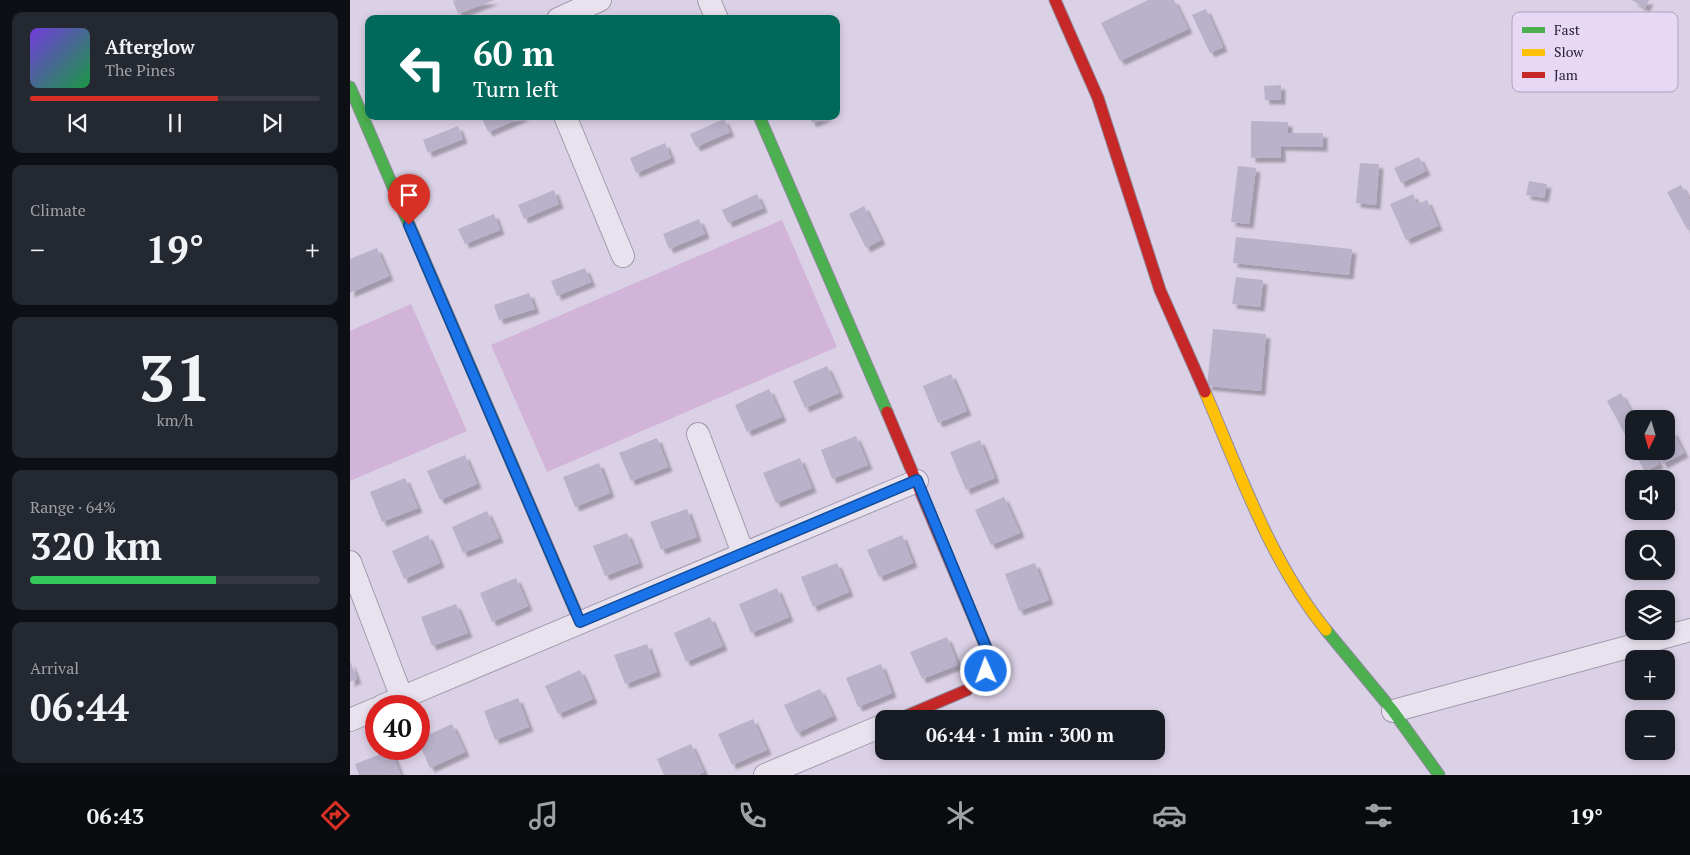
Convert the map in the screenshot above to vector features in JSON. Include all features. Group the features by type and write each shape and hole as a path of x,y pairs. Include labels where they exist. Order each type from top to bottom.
{"street":[{"path":"567,15 600,0"},
{"path":"709,0 715,15"},
{"path":"1055,0 1098,98 1160,290 1276,555 1311,611 1392,711 1439,775"},
{"path":"356,95 365,116"},
{"path":"367,120 580,622"},
{"path":"567,120 623,256"},
{"path":"761,120 917,480 988,652 986,671 967,690 920,710"},
{"path":"698,434 744,553"},
{"path":"408,695 917,480"},
{"path":"350,562 390,695"},
{"path":"1392,711 1690,630"},
{"path":"350,720 365,714"},
{"path":"765,775 875,729"}],"shaded area":[{"path":"782,220 837,347 547,472 491,345"},
{"path":"411,304 467,431 350,481 350,331"}],"building":[{"path":"494,0 458,14 453,1"},
{"path":"1148,0 1174,0 1188,29 1120,61 1101,23"},
{"path":"1632,0 1649,0 1645,8"},
{"path":"1206,9 1223,47 1210,53 1192,15"},
{"path":"1281,85 1281,100 1265,100 1264,86"},
{"path":"483,120 516,120 488,132"},
{"path":"722,120 724,120 730,132 696,147 690,134"},
{"path":"1251,121 1288,122 1288,133 1323,133 1323,147 1281,146 1281,158 1251,158"},
{"path":"458,126 463,139 428,153 423,140"},
{"path":"665,143 671,158 636,173 630,158"},
{"path":"1419,157 1426,171 1401,183 1394,168"},
{"path":"1360,163 1379,164 1376,205 1356,203"},
{"path":"1238,166 1256,168 1249,224 1231,222"},
{"path":"1529,181 1547,184 1544,198 1526,195"},
{"path":"1681,185 1690,201 1690,227 1687,229 1667,192"},
{"path":"554,190 559,204 524,219 518,205"},
{"path":"757,194 763,208 728,223 722,210"},
{"path":"1413,194 1417,204 1427,200 1438,226 1406,240 1390,204"},
{"path":"864,206 881,240 866,248 849,214"},
{"path":"494,214 500,230 465,244 458,229"},
{"path":"699,219 705,234 669,249 663,234"},
{"path":"1236,237 1352,249 1349,275 1233,263"},
{"path":"377,248 389,276 350,293 350,259"},
{"path":"585,268 591,282 557,296 551,281"},
{"path":"1236,277 1263,280 1260,307 1232,304"},
{"path":"529,293 535,309 499,320 494,305"},
{"path":"1213,329 1266,334 1261,391 1207,386"},
{"path":"827,366 839,393 805,408 793,381"},
{"path":"951,374 967,411 938,423 923,386"},
{"path":"769,389 782,417 747,432 735,405"},
{"path":"1621,393 1630,410 1625,410 1625,434 1607,401"},
{"path":"1675,435 1684,453 1675,458"},
{"path":"856,436 868,465 832,479 821,450"},
{"path":"657,438 668,467 631,481 619,453"},
{"path":"980,440 995,478 966,490 950,452"},
{"path":"465,455 477,484 440,500 427,471"},
{"path":"800,458 812,488 776,503 763,473"},
{"path":"1639,460 1657,460 1659,464 1648,470 1644,470"},
{"path":"1661,460 1671,460 1663,464"},
{"path":"599,463 610,493 575,507 563,477"},
{"path":"405,478 418,508 382,522 370,492"},
{"path":"1004,497 1020,533 991,545 975,510"},
{"path":"687,509 697,537 661,550 650,522"},
{"path":"487,511 499,538 463,553 452,527"},
{"path":"627,533 639,563 605,576 593,546"},
{"path":"428,535 440,563 404,579 392,551"},
{"path":"902,535 913,563 879,577 867,550"},
{"path":"837,563 849,592 813,607 801,577"},
{"path":"1035,563 1049,600 1019,611 1005,574"},
{"path":"516,578 528,606 492,622 480,593"},
{"path":"777,588 789,617 751,633 739,604"},
{"path":"456,604 468,633 432,646 421,617"},
{"path":"710,617 723,646 686,662 674,633"},
{"path":"947,637 958,665 922,679 910,652"},
{"path":"647,644 657,672 625,684 614,655"},
{"path":"350,661 357,679 350,682"},
{"path":"881,664 892,693 858,707 846,678"},
{"path":"580,670 593,699 558,714 545,686"},
{"path":"820,689 833,716 797,733 784,705"},
{"path":"518,698 529,727 495,740 484,711"},
{"path":"753,719 767,750 732,765 718,734"},
{"path":"452,724 465,752 430,768 426,760 430,760 430,734"},
{"path":"691,744 704,772 698,775 664,775 657,759"},
{"path":"365,760 395,760 401,775 359,775 355,764"}],"traffic: fast":[{"path":"350,87 513,466"},
{"path":"761,120 887,412"},
{"path":"1326,630 1393,711 1439,775"}],"traffic: slow":[{"path":"1205,392 1272,546 1288,575 1326,630"},
{"path":"513,466 580,622"}],"traffic: jam":[{"path":"1055,0 1098,98 1160,290 1205,392"},
{"path":"887,412 988,652 986,671 967,690 920,710"}],"route":[{"path":"409,225 580,622 917,480 988,652 986,671"}]}
